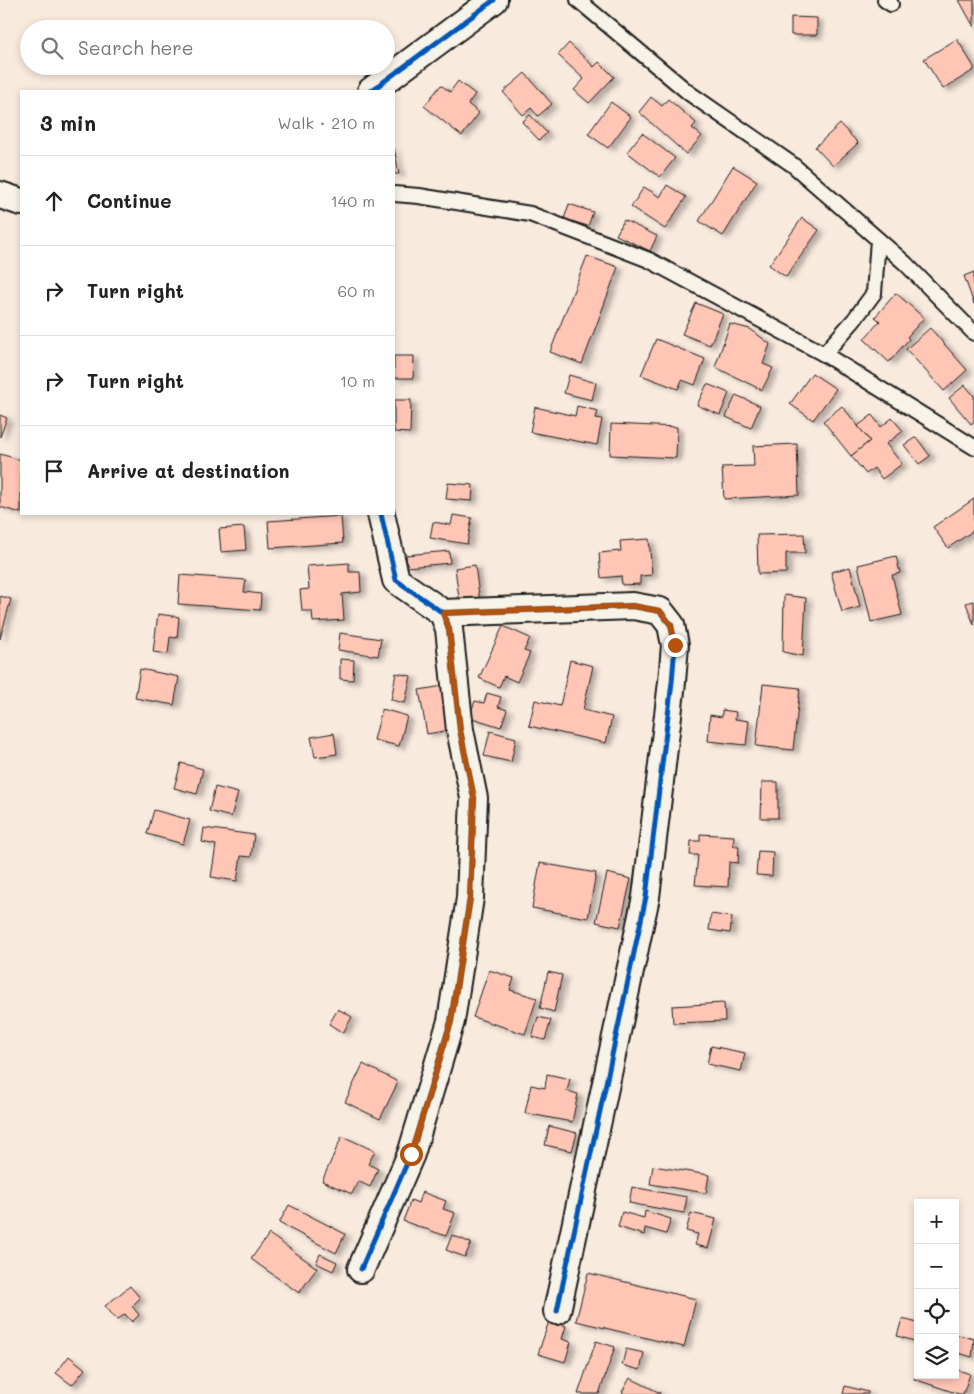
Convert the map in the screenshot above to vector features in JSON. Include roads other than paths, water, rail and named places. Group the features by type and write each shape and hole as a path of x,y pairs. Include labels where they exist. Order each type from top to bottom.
{"street":[{"path":"395,73 494,0"},
{"path":"371,90 392,75"},
{"path":"361,1269 411,1154 451,1022 470,898 474,798 460,730 449,629 443,613 396,580 381,515"},
{"path":"443,613 633,606 660,611 671,625 675,645 646,896 557,1311"}],"lane":[{"path":"578,0 689,93 794,165 905,263 974,333"},
{"path":"395,194 419,196 530,214 649,260 824,354 974,447"},
{"path":"824,354 874,294 878,240"}]}
